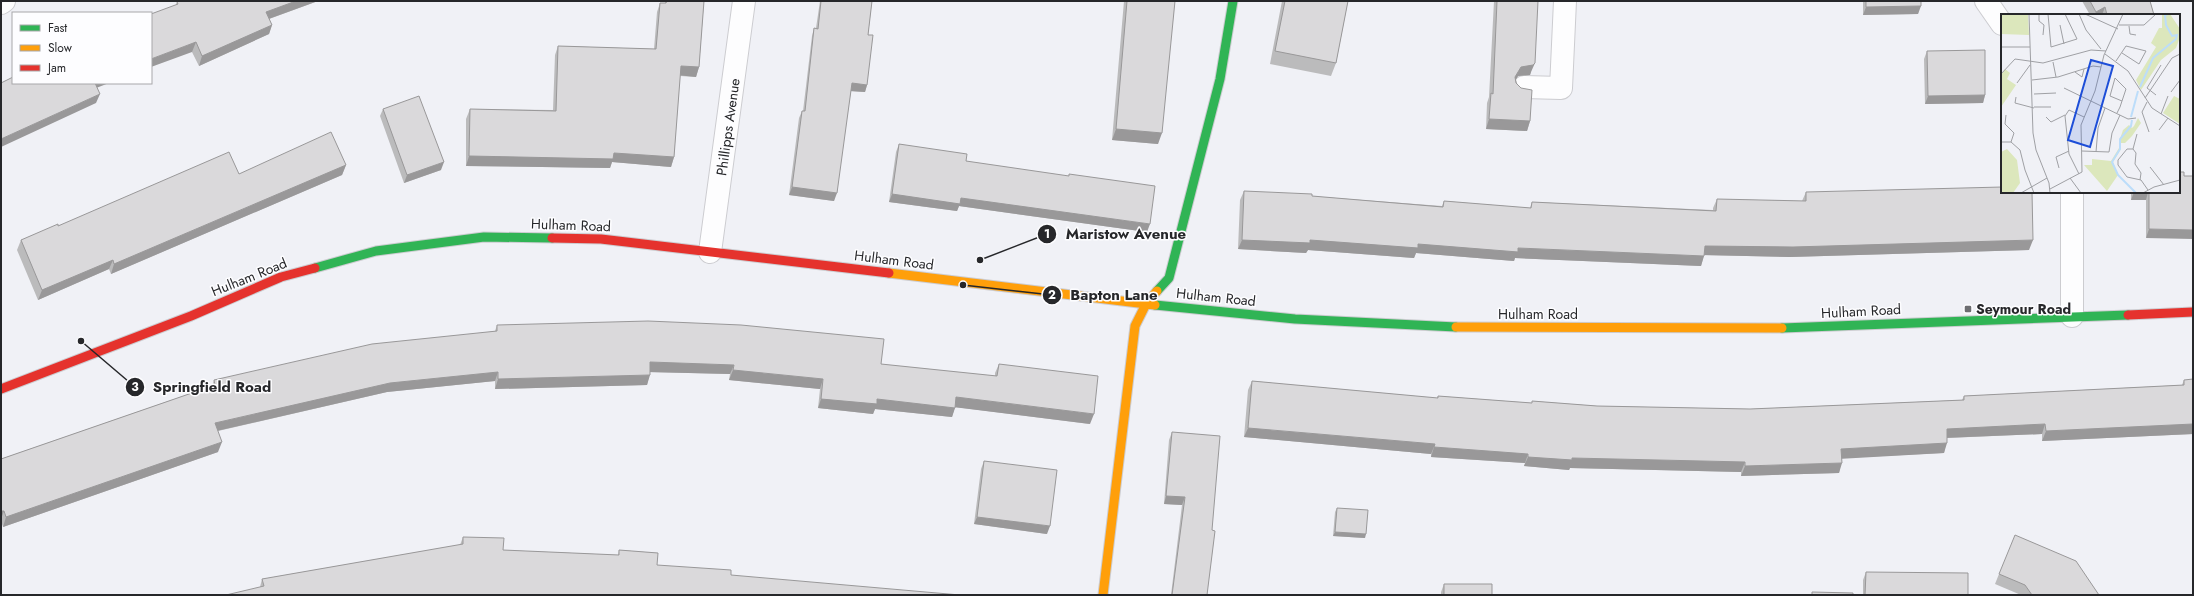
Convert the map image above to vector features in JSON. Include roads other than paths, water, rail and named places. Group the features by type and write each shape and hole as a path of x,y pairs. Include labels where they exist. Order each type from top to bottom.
{"street":[{"name":"Phillipps Avenue","path":"710,252 744,1"},
{"path":"1103,595 1135,326 1146,304 1169,278 1220,79 1233,1"},
{"path":"1524,87 1561,88 1565,1"},
{"path":"1986,1 2001,23"},
{"path":"2072,193 2072,316"},
{"name":"Hulham Road","path":"1,389 191,316 281,277 376,251 484,237 601,239 1146,304 1295,319 1430,327 1756,329 2193,312"}],"place":[{"name":"Maristow Avenue","path":"980,260"},
{"name":"Bapton Lane","path":"963,285"},
{"name":"Seymour Road","path":"1968,309"},
{"name":"Springfield Road","path":"81,341"}]}
